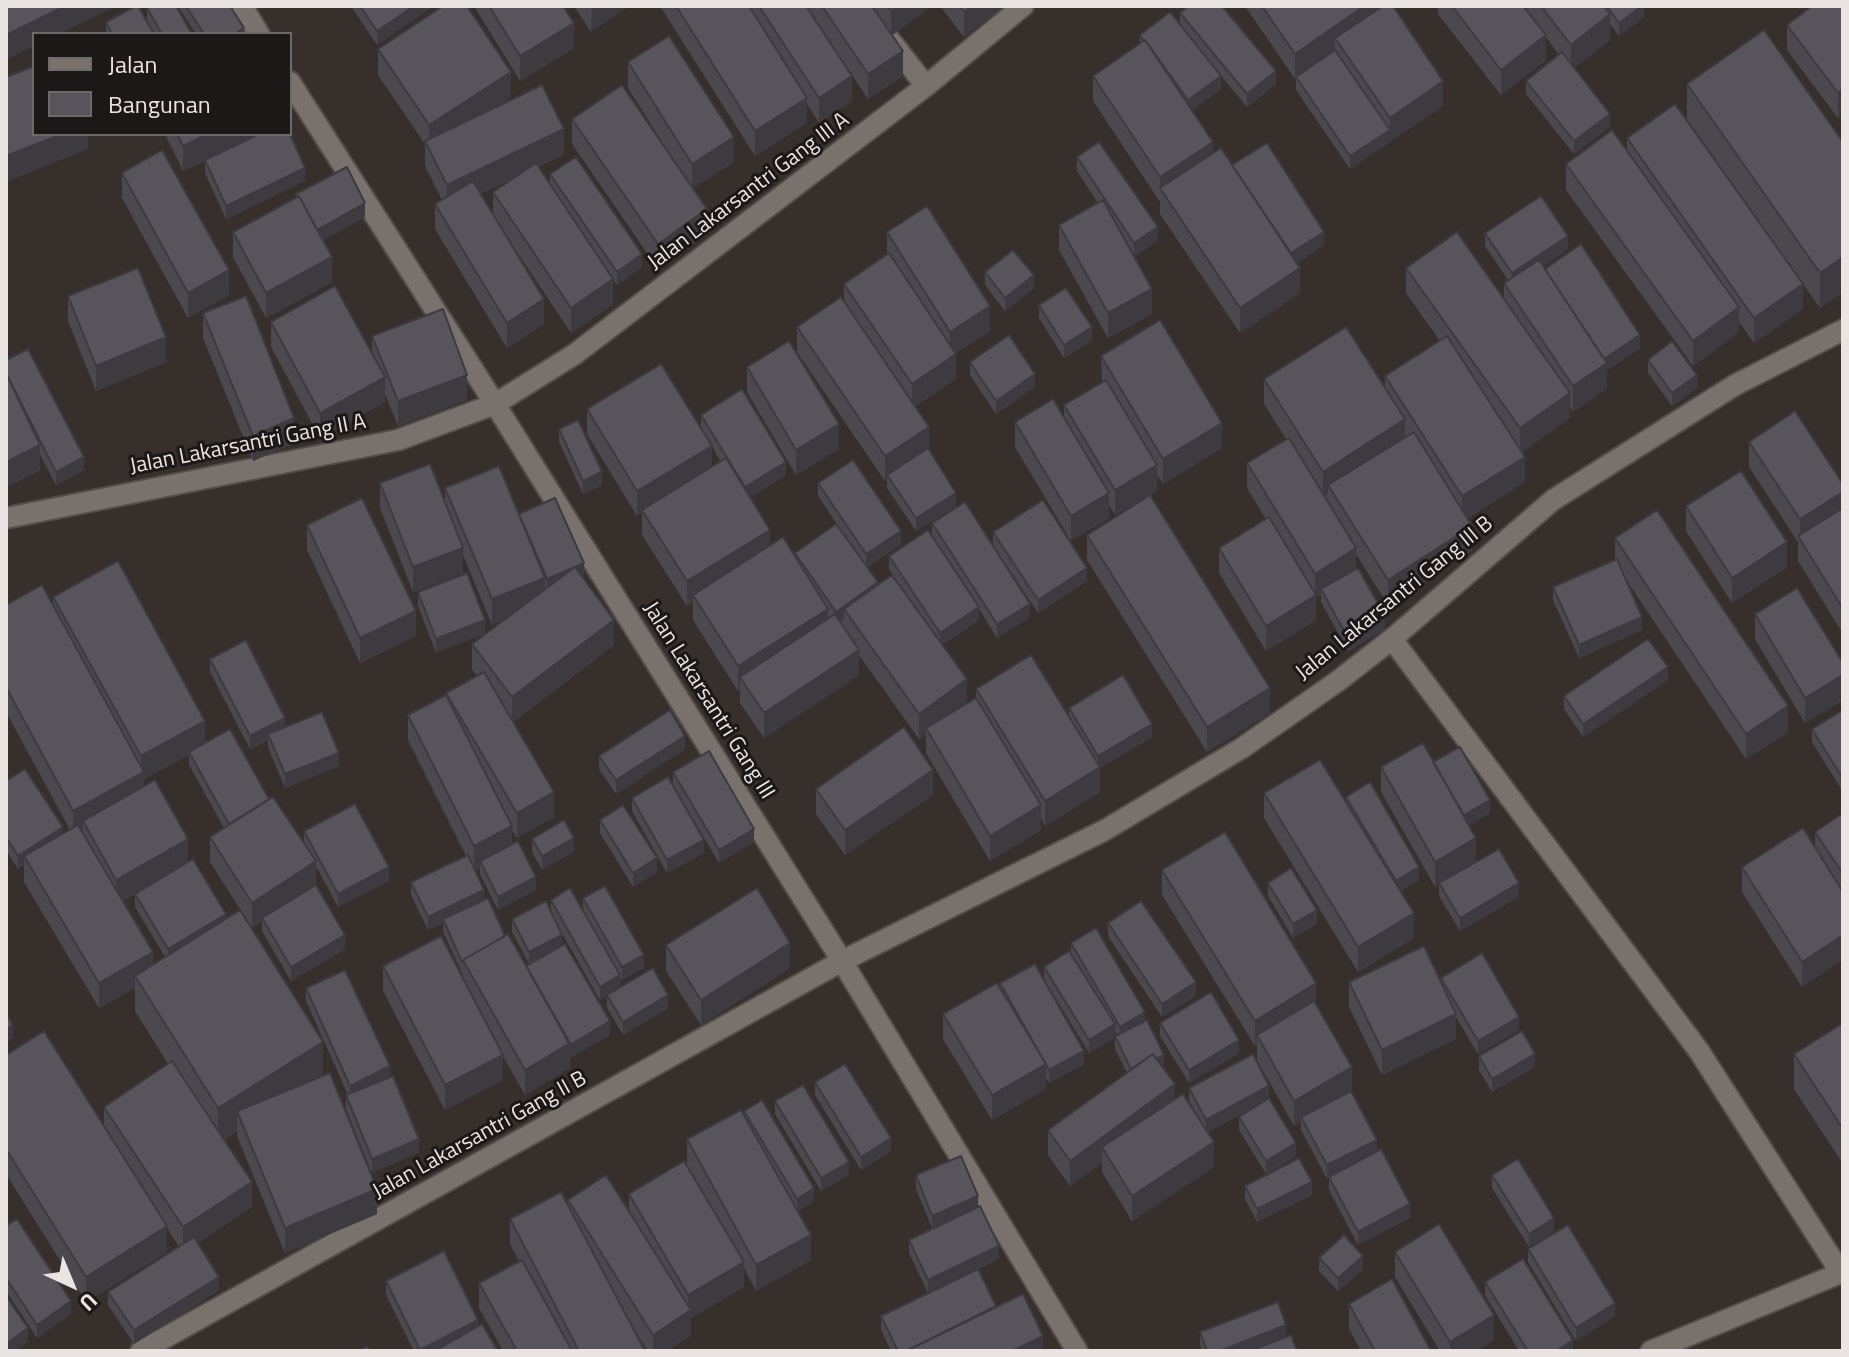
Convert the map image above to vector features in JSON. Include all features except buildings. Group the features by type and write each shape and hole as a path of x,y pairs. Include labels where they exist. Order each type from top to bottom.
{"street":[{"path":"242,6 258,32"},
{"path":"863,6 926,86"},
{"name":"Jalan Lakarsantri Gang III A","path":"495,404 575,354 926,86 1023,6"},
{"name":"Jalan Lakarsantri Gang III","path":"292,85 842,961 1077,1351"},
{"name":"Jalan Lakarsantri Gang III B","path":"842,961 1105,830 1242,748 1392,639 1553,500 1735,385 1843,330"},
{"name":"Jalan Lakarsantri Gang II A","path":"6,518 398,440 495,404"},
{"path":"1392,639 1699,1051 1842,1272 1651,1351"},
{"name":"Jalan Lakarsantri Gang II B","path":"141,1351 842,961"}]}
